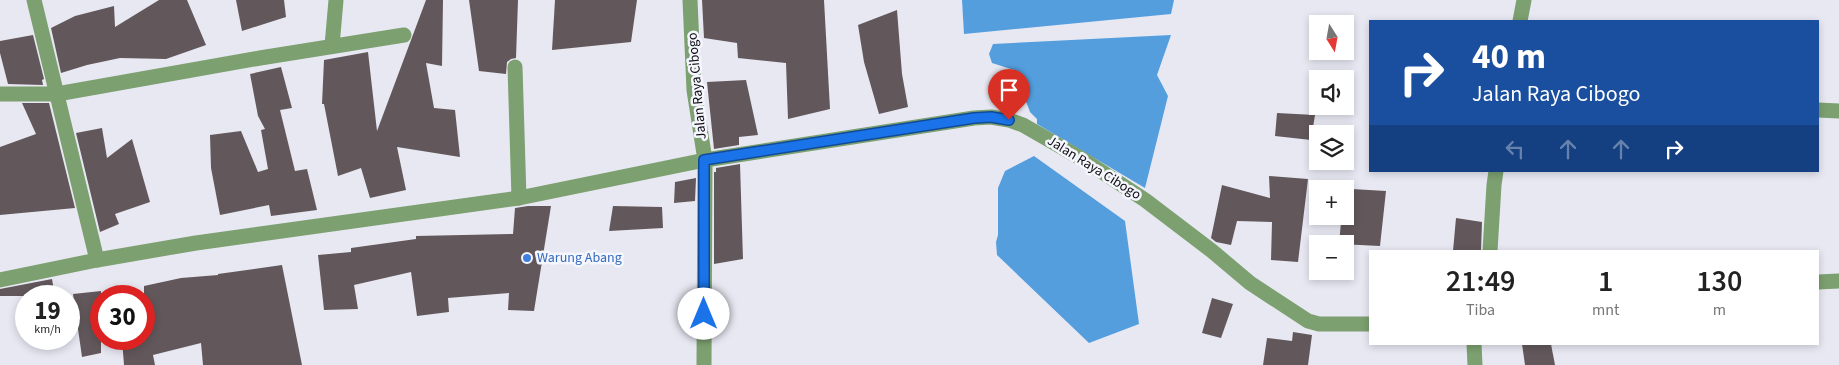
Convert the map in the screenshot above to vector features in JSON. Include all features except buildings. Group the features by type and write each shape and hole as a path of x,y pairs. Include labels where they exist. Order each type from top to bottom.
{"street":[{"path":"34,0 97,260"},
{"path":"332,46 336,0"},
{"name":"Jalan Raya Cibogo","path":"690,0 694,90 704,160 974,118 991,117 1009,120 1023,125 1084,160 1145,200 1212,251 1250,283 1308,321 1319,324 1369,324"},
{"path":"1520,20 1524,0"},
{"path":"0,94 58,94 404,35"},
{"path":"515,67 519,198"},
{"path":"1819,110 1839,111"},
{"path":"0,280 97,260 196,243 519,198 704,160 704,365"},
{"path":"1490,250 1496,172"},
{"path":"1819,282 1839,280"},
{"path":"1474,345 1475,365"}],"water":[{"path":"962,0 1174,0 1171,14 964,34"},
{"path":"1171,35 1157,75 1168,96 1145,188 1037,124 1037,119 1030,112 1014,70 992,63 989,54 993,44"},
{"path":"1034,156 1125,221 1139,324 1089,343 997,255 998,188 1005,171"}],"place":[{"name":"Warung Abang","path":"527,258"}],"route":[{"path":"704,314 704,160 974,118 991,117 1009,120"}]}
